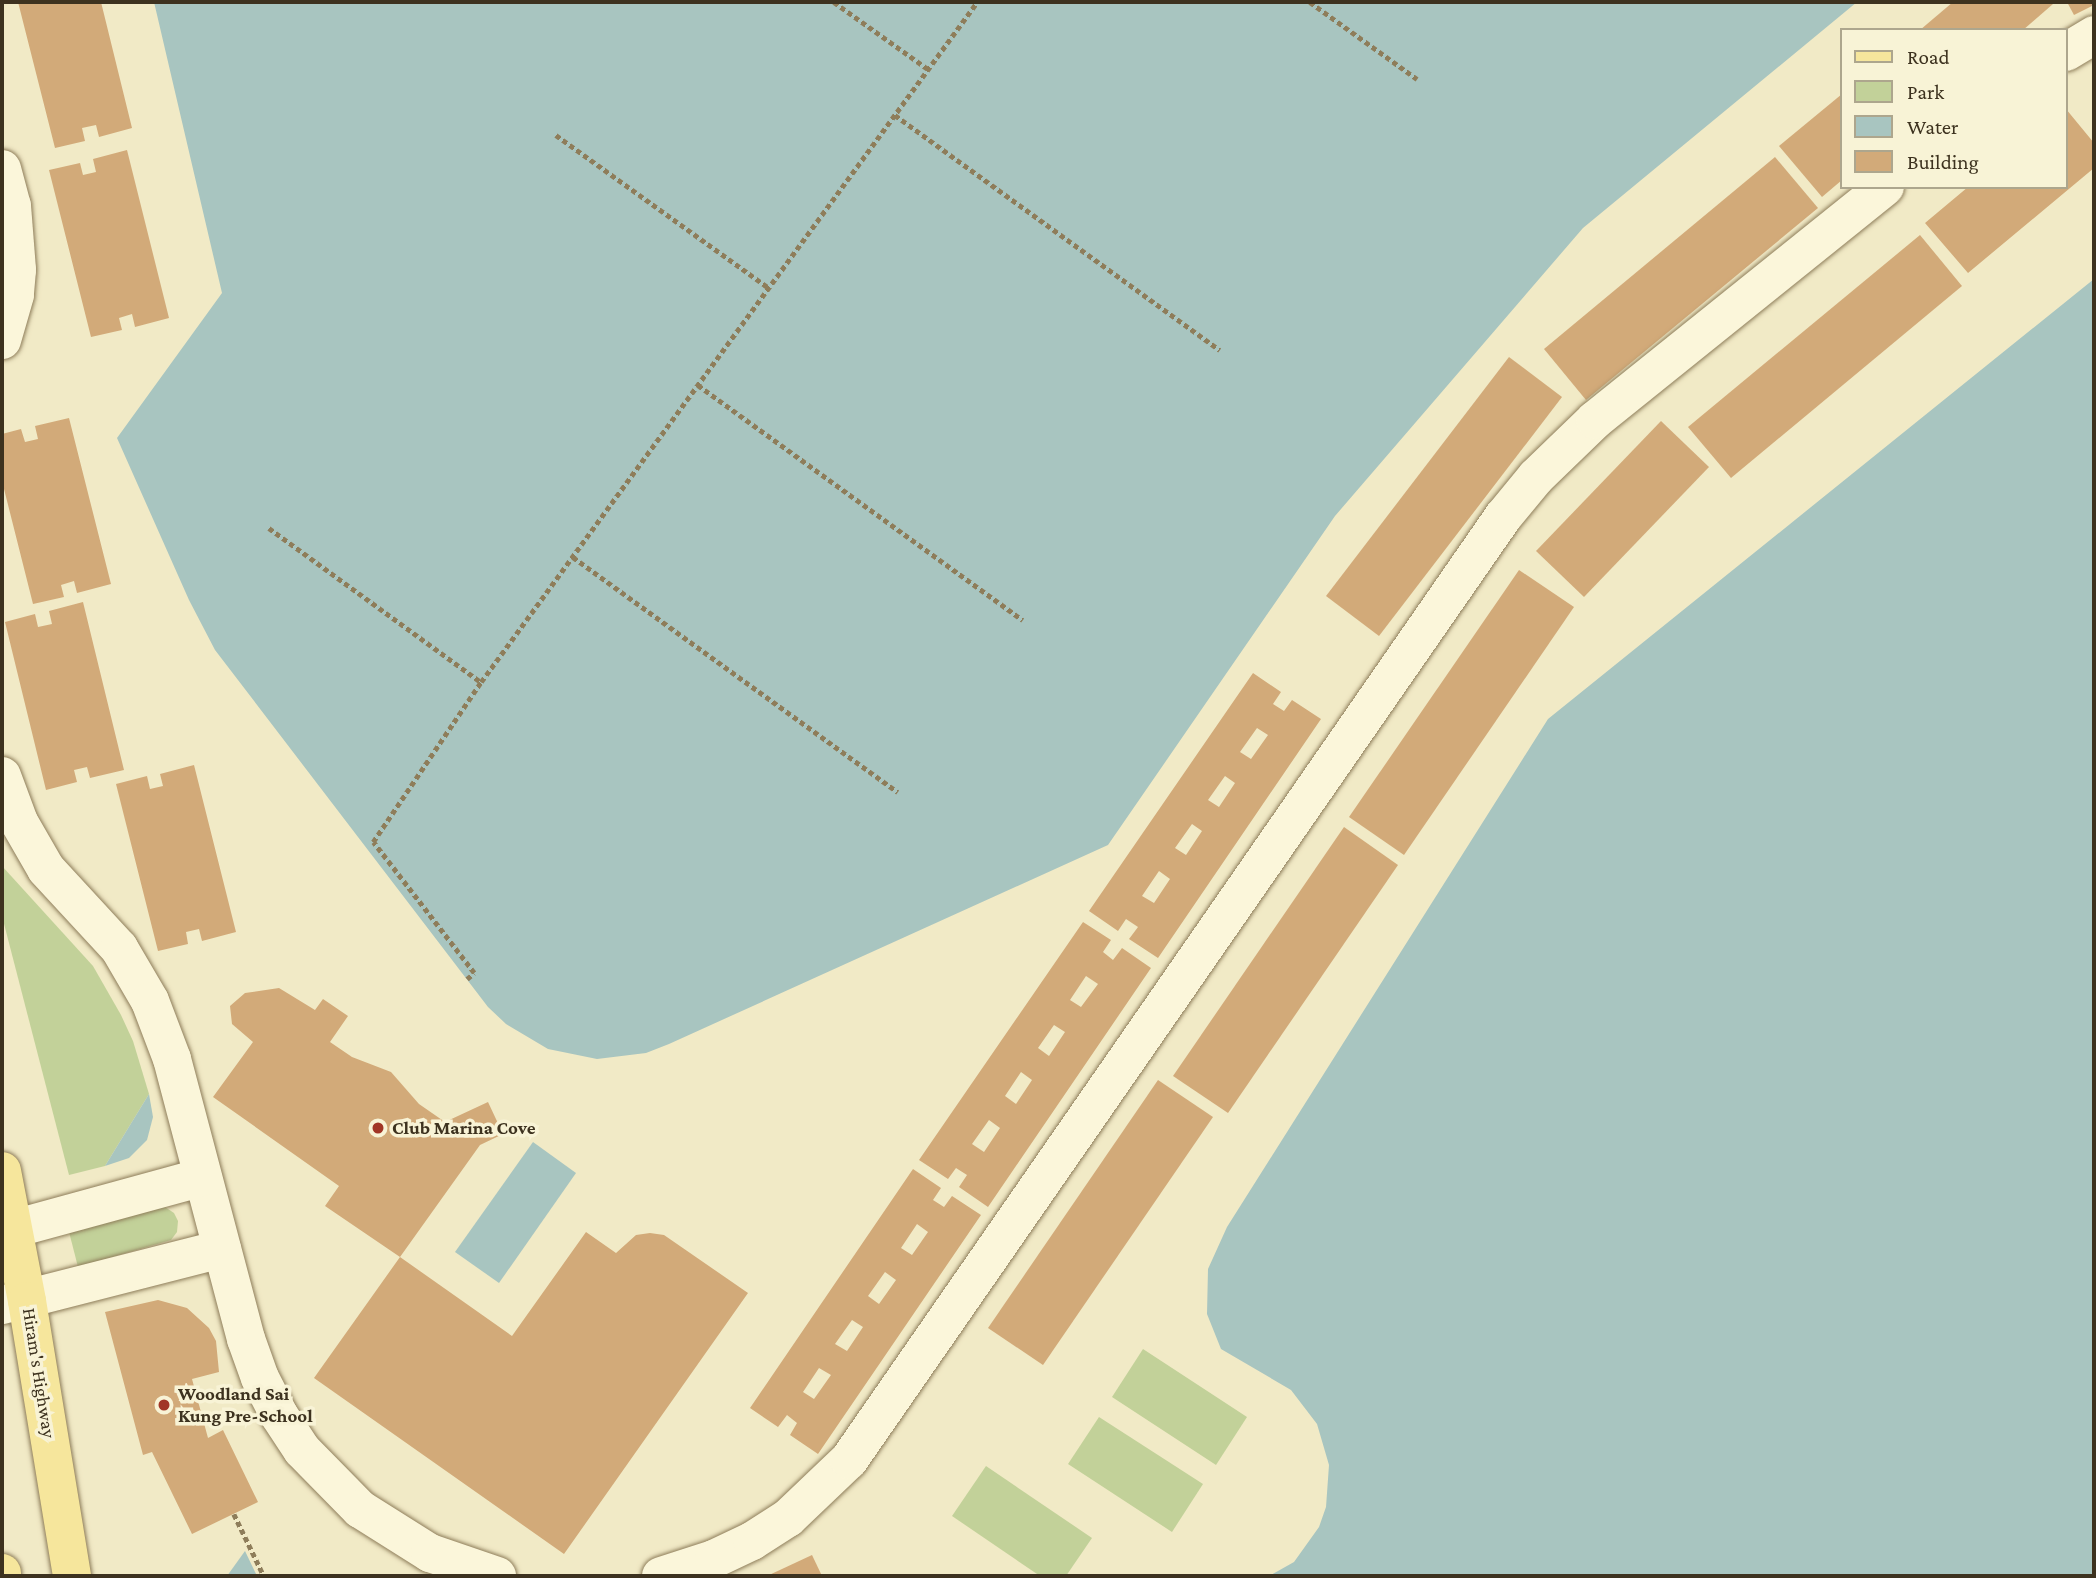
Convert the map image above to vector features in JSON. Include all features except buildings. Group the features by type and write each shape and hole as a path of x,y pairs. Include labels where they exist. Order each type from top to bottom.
{"main road":[{"name":"Hiram's Highway","path":"2,1171 14,1303 72,1576"}],"lane":[{"path":"2068,51 2094,35"},
{"path":"2,169 17,243 15,295 2,340"},
{"path":"661,1576 714,1559 752,1541 788,1518 849,1460 1503,517 1536,477 1595,419 1882,189"},
{"path":"2,776 19,822 46,869 119,948 150,1001 172,1059 222,1249 260,1378 302,1450 359,1509 394,1533 430,1553 497,1576"},
{"path":"7,1230 203,1177"},
{"path":"14,1303 222,1249"}],"path":[{"path":"835,2 928,69"},
{"path":"467,979 474,973 373,842 481,682 977,2"},
{"path":"1310,2 1417,79"},
{"path":"895,115 1220,350"},
{"path":"556,135 769,288"},
{"path":"698,385 1023,620"},
{"path":"269,528 481,682"},
{"path":"573,557 898,792"},
{"path":"234,1514 264,1576"}],"green space":[{"path":"2,866 93,966 133,1041 149,1094 105,1166 69,1175 2,916"},
{"path":"165,1207 174,1213 178,1221 177,1232 171,1240 78,1267 68,1228"},
{"path":"1143,1349 1247,1417 1216,1465 1112,1397"},
{"path":"1099,1417 1203,1484 1172,1532 1068,1464"},
{"path":"986,1466 1092,1538 1066,1576 1040,1576 952,1516"}],"water":[{"path":"154,2 1857,2 1583,228 1335,516 1108,845 669,1044 646,1053 597,1059 548,1049 506,1024 488,1007 215,650 189,600 117,438 222,293"},
{"path":"2094,279 2094,1576 1269,1576 1294,1562 1319,1527 1326,1507 1329,1465 1317,1424 1291,1390 1221,1349 1207,1314 1208,1269 1227,1227 1548,719"},
{"path":"149,1094 153,1117 147,1140 129,1158 105,1166"},
{"path":"533,1142 576,1173 499,1283 455,1252"},
{"path":"245,1551 257,1576 227,1576"}],"place":[{"name":"Club Marina Cove","path":"378,1128"},
{"name":"Woodland Sai Kung Pre-School","path":"164,1405"}]}
